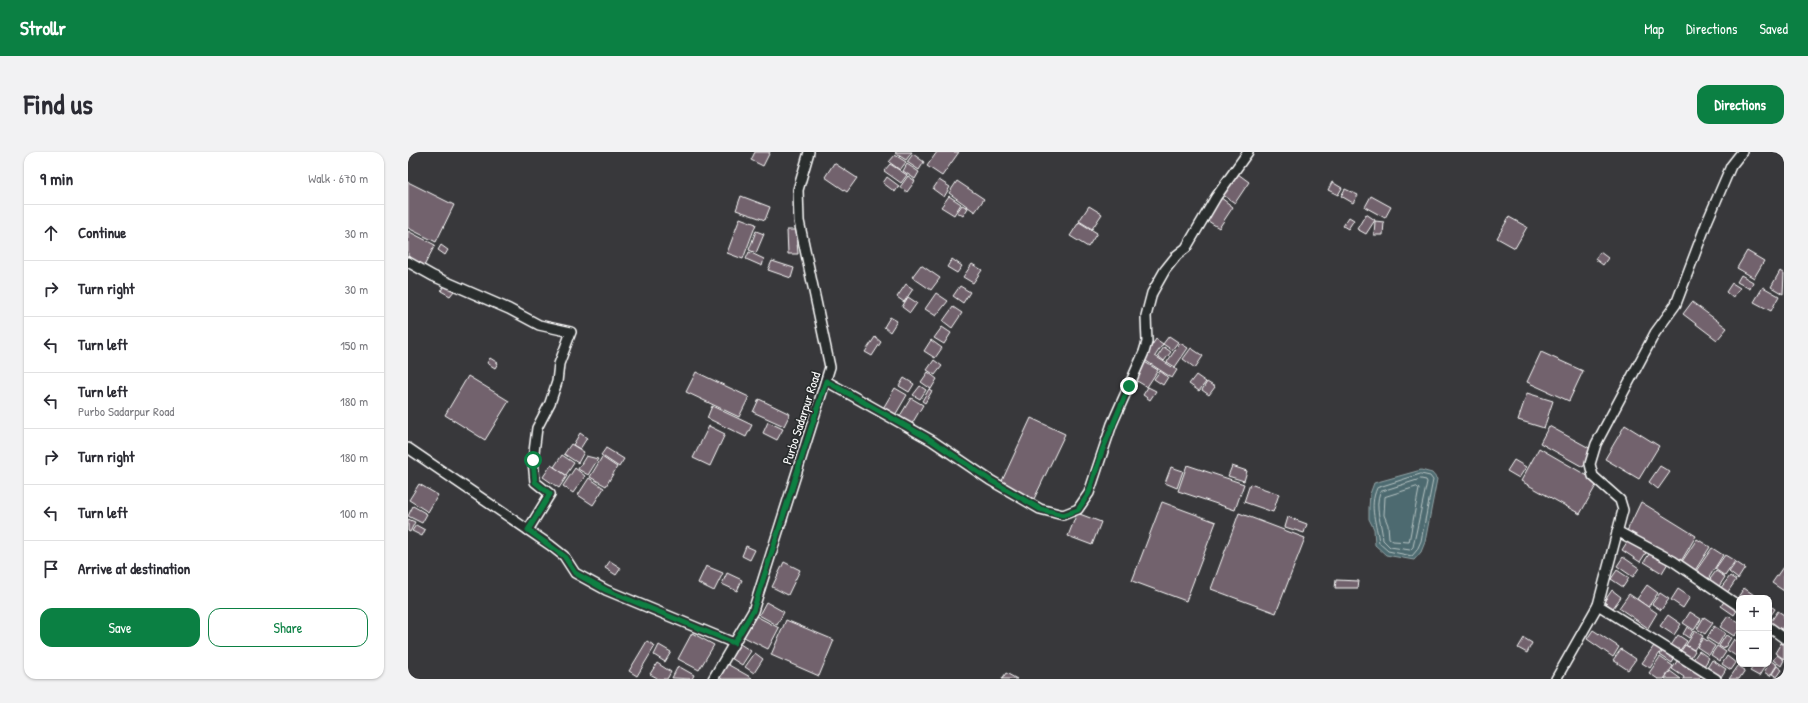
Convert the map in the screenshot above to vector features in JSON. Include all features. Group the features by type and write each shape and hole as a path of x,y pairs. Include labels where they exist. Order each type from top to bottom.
{"street":[{"name":"Purbo Sadarpur Road","path":"712,679 753,611 830,367 799,221 798,190 809,152"},
{"path":"826,381 931,440 990,480 1040,509 1063,515 1078,510 1089,493 1112,424 1144,352 1147,342 1146,316 1152,293 1165,270 1186,248 1216,197 1248,152"},
{"path":"1556,679 1598,605 1623,510 1620,500 1593,476 1590,464 1596,444 1654,333 1676,304 1707,222 1731,166 1742,152"},
{"path":"408,262 433,276 509,309 539,325 571,332 559,364 557,382 550,404 537,428 533,460 535,482 550,494 528,530"},
{"path":"408,448 564,556 575,573 606,590 734,643"},
{"path":"1617,531 1673,561 1736,604"},
{"path":"1598,605 1716,679"},
{"path":"1772,629 1784,638"}],"water":[{"path":"1421,470 1432,473 1437,479 1425,542 1421,552 1414,560 1386,555 1375,545 1374,529 1369,519 1370,494 1374,483"}],"building":[{"path":"755,152 770,152 763,166 751,160"},
{"path":"912,152 906,160 895,153"},
{"path":"937,152 959,152 942,176 927,166"},
{"path":"913,154 924,162 919,170 907,162"},
{"path":"895,155 906,162 900,170 889,162"},
{"path":"834,163 857,178 847,192 825,177"},
{"path":"890,164 907,175 901,183 884,171"},
{"path":"907,164 919,172 915,179 903,171"},
{"path":"1238,174 1249,182 1235,203 1223,195"},
{"path":"908,176 915,181 907,192 900,187"},
{"path":"887,177 899,186 895,192 883,183"},
{"path":"939,180 950,187 944,197 933,189"},
{"path":"957,181 984,199 975,212 949,193"},
{"path":"408,182 454,205 436,242 408,228"},
{"path":"1332,182 1342,188 1338,195 1328,190"},
{"path":"1345,189 1358,195 1353,203 1341,196"},
{"path":"741,196 770,207 765,220 736,210"},
{"path":"949,196 961,204 954,215 941,207"},
{"path":"1371,196 1391,207 1385,218 1365,207"},
{"path":"1220,197 1233,207 1219,228 1205,219"},
{"path":"962,205 968,208 963,216 957,212"},
{"path":"1089,206 1102,214 1092,229 1079,221"},
{"path":"1366,214 1375,220 1366,234 1357,229"},
{"path":"1349,217 1354,220 1348,229 1343,226"},
{"path":"1509,217 1527,227 1515,248 1497,238"},
{"path":"740,218 756,224 743,259 727,253"},
{"path":"1375,221 1384,222 1383,235 1374,235"},
{"path":"1079,222 1097,233 1088,247 1070,236"},
{"path":"787,230 796,230 798,254 788,254"},
{"path":"408,231 435,245 424,266 408,258"},
{"path":"756,231 764,234 756,253 749,250"},
{"path":"441,245 448,250 445,255 438,250"},
{"path":"1747,251 1764,261 1754,278 1737,268"},
{"path":"749,252 764,259 762,266 746,259"},
{"path":"1600,252 1608,258 1603,265 1595,259"},
{"path":"952,259 962,266 957,273 947,267"},
{"path":"772,261 794,268 791,278 768,270"},
{"path":"972,264 982,270 973,283 963,277"},
{"path":"921,265 940,278 931,290 912,277"},
{"path":"1780,271 1784,274 1783,294 1771,287"},
{"path":"1741,275 1753,282 1750,289 1737,282"},
{"path":"1732,283 1740,288 1733,298 1726,292"},
{"path":"906,284 913,289 904,302 897,297"},
{"path":"444,285 454,291 450,296 441,291"},
{"path":"960,286 970,292 963,303 953,296"},
{"path":"1763,287 1779,296 1771,311 1754,302"},
{"path":"936,293 948,301 936,316 925,309"},
{"path":"908,297 917,303 910,313 902,307"},
{"path":"1692,302 1727,328 1717,340 1683,314"},
{"path":"953,307 962,313 952,328 943,321"},
{"path":"890,317 897,321 890,332 884,327"},
{"path":"942,327 951,333 944,344 934,338"},
{"path":"1169,336 1178,342 1172,350 1163,344"},
{"path":"875,337 881,342 872,356 865,352"},
{"path":"1156,339 1163,344 1155,356 1177,370 1172,378 1143,359"},
{"path":"931,340 942,348 935,358 924,351"},
{"path":"1180,343 1188,348 1175,367 1167,362"},
{"path":"1164,347 1171,352 1164,361 1158,356"},
{"path":"1191,348 1203,356 1195,368 1183,359"},
{"path":"1541,352 1583,371 1569,401 1527,382"},
{"path":"490,358 498,363 495,368 487,363"},
{"path":"934,360 942,366 935,375 927,370"},
{"path":"1143,361 1158,370 1147,387 1132,378"},
{"path":"1160,371 1168,377 1163,385 1154,379"},
{"path":"696,372 749,397 739,417 686,392"},
{"path":"928,372 937,379 931,389 921,382"},
{"path":"1196,375 1206,382 1199,391 1189,384"},
{"path":"468,376 509,401 485,440 445,415"},
{"path":"904,378 914,384 909,392 899,386"},
{"path":"1207,382 1215,387 1209,395 1202,390"},
{"path":"920,386 926,390 920,399 913,395"},
{"path":"1148,387 1156,391 1150,400 1143,395"},
{"path":"895,388 907,395 894,417 882,410"},
{"path":"929,389 932,391 925,403 922,401"},
{"path":"1527,393 1553,401 1544,428 1518,420"},
{"path":"911,398 923,405 910,427 898,419"},
{"path":"759,399 790,414 784,426 753,412"},
{"path":"712,406 752,425 746,437 707,418"},
{"path":"1031,418 1065,434 1034,499 1001,483"},
{"path":"768,422 783,429 777,440 763,433"},
{"path":"1625,425 1659,446 1639,479 1605,459"},
{"path":"709,426 725,434 710,466 693,458"},
{"path":"1549,426 1593,450 1583,467 1540,443"},
{"path":"580,433 587,438 580,449 573,445"},
{"path":"571,444 584,452 578,463 564,454"},
{"path":"606,448 624,459 619,467 601,455"},
{"path":"1539,448 1598,482 1580,514 1521,481"},
{"path":"562,455 574,463 566,475 554,467"},
{"path":"586,456 598,459 588,475 578,469"},
{"path":"602,457 617,467 606,486 590,477"},
{"path":"1514,460 1526,467 1519,478 1507,471"},
{"path":"551,465 567,476 559,488 543,477"},
{"path":"1187,465 1244,484 1235,510 1178,491"},
{"path":"1232,466 1247,471 1244,481 1228,476"},
{"path":"1660,466 1670,472 1658,489 1649,482"},
{"path":"1171,467 1183,471 1177,488 1165,483"},
{"path":"575,468 585,476 573,493 563,486"},
{"path":"589,478 604,488 593,505 578,495"},
{"path":"419,484 438,495 428,512 409,500"},
{"path":"1250,484 1279,494 1273,512 1244,502"},
{"path":"1162,502 1216,522 1186,601 1132,581"},
{"path":"1641,502 1696,536 1680,563 1627,531"},
{"path":"413,506 427,514 422,523 408,516"},
{"path":"1077,513 1101,522 1092,545 1068,536"},
{"path":"1239,513 1305,538 1276,613 1211,589"},
{"path":"1288,517 1307,524 1304,533 1285,527"},
{"path":"408,519 415,522 410,532 408,531"},
{"path":"416,525 425,530 422,536 412,531"},
{"path":"1629,539 1647,551 1640,562 1622,550"},
{"path":"1697,539 1710,547 1694,572 1681,563"},
{"path":"746,546 755,550 750,560 742,556"},
{"path":"1712,548 1723,555 1708,579 1696,571"},
{"path":"1651,551 1668,563 1662,573 1644,562"},
{"path":"1725,555 1735,561 1725,576 1715,569"},
{"path":"1623,557 1639,568 1633,577 1617,566"},
{"path":"610,561 621,568 616,575 605,568"},
{"path":"784,562 800,570 788,595 772,587"},
{"path":"1736,562 1745,568 1738,579 1729,572"},
{"path":"706,566 723,573 714,591 698,583"},
{"path":"1784,567 1784,591 1772,583"},
{"path":"1617,570 1629,578 1623,587 1611,579"},
{"path":"1716,571 1725,577 1718,588 1708,582"},
{"path":"727,573 742,580 737,591 722,584"},
{"path":"1730,576 1736,580 1727,593 1720,589"},
{"path":"1336,580 1359,581 1358,588 1335,588"},
{"path":"1647,585 1658,593 1648,607 1637,599"},
{"path":"1744,588 1754,595 1739,595"},
{"path":"1678,589 1690,597 1683,608 1671,600"},
{"path":"1612,590 1621,597 1613,608 1604,602"},
{"path":"1660,593 1669,599 1661,610 1652,604"},
{"path":"1629,594 1657,613 1648,628 1619,608"},
{"path":"1725,600 1736,608 1736,612 1734,615 1721,606"},
{"path":"766,602 784,612 777,625 759,615"},
{"path":"1778,611 1784,615 1784,625 1780,631 1772,626 1772,620"},
{"path":"1690,612 1701,619 1694,630 1683,623"},
{"path":"1668,615 1681,624 1674,635 1660,626"},
{"path":"756,616 779,628 768,649 744,637"},
{"path":"1728,616 1736,621 1736,634 1734,636 1720,627"},
{"path":"1704,617 1713,623 1705,634 1697,629"},
{"path":"786,620 834,640 819,676 771,655"},
{"path":"1714,626 1725,633 1718,645 1707,638"},
{"path":"1687,627 1693,631 1689,638 1683,634"},
{"path":"1593,630 1619,647 1613,657 1587,639"},
{"path":"1695,631 1703,636 1694,650 1686,645"},
{"path":"692,633 714,645 699,670 678,659"},
{"path":"1678,635 1687,641 1678,653 1670,647"},
{"path":"1726,635 1731,638 1724,649 1719,646"},
{"path":"1524,638 1532,643 1527,653 1518,648"},
{"path":"1703,638 1715,646 1709,655 1697,647"},
{"path":"1734,639 1736,641 1736,656 1727,650"},
{"path":"647,641 655,646 637,676 629,671"},
{"path":"1656,643 1663,648 1650,668 1642,663"},
{"path":"1781,643 1784,645 1784,659 1775,653"},
{"path":"740,644 751,651 742,665 731,658"},
{"path":"659,645 671,652 665,662 654,655"},
{"path":"1685,645 1695,651 1689,660 1679,654"},
{"path":"1717,646 1726,652 1720,661 1711,655"},
{"path":"1621,649 1636,659 1628,670 1613,660"},
{"path":"1664,649 1676,656 1672,663 1660,655"},
{"path":"1699,651 1709,658 1703,668 1692,661"},
{"path":"755,653 763,659 754,673 745,667"},
{"path":"1777,655 1784,660 1781,666 1773,660"},
{"path":"1727,656 1736,663 1731,670 1722,664"},
{"path":"1660,657 1673,666 1664,679 1658,679 1649,673"},
{"path":"1679,658 1703,674 1699,679 1683,679 1684,677 1672,669"},
{"path":"1712,660 1726,669 1721,677 1707,668"},
{"path":"1772,662 1777,665 1770,676 1764,672 1767,667 1772,667"},
{"path":"657,663 671,672 667,679 659,679 650,674"},
{"path":"727,664 752,678 722,679 719,677"},
{"path":"678,666 694,675 692,679 672,678"},
{"path":"1777,666 1782,670 1777,677 1772,674"},
{"path":"1737,667 1745,670 1739,679 1729,679"},
{"path":"1753,667 1764,667 1759,676 1750,671"},
{"path":"1670,671 1681,679 1665,679"},
{"path":"1006,673 1017,679 1002,679"}],"route":[{"path":"533,460 535,482 550,494 528,530 564,556 575,573 606,590 665,616 734,643 753,611 826,381 931,440 990,480 1040,509 1063,515 1078,510 1089,493 1112,424 1129,386"}]}
